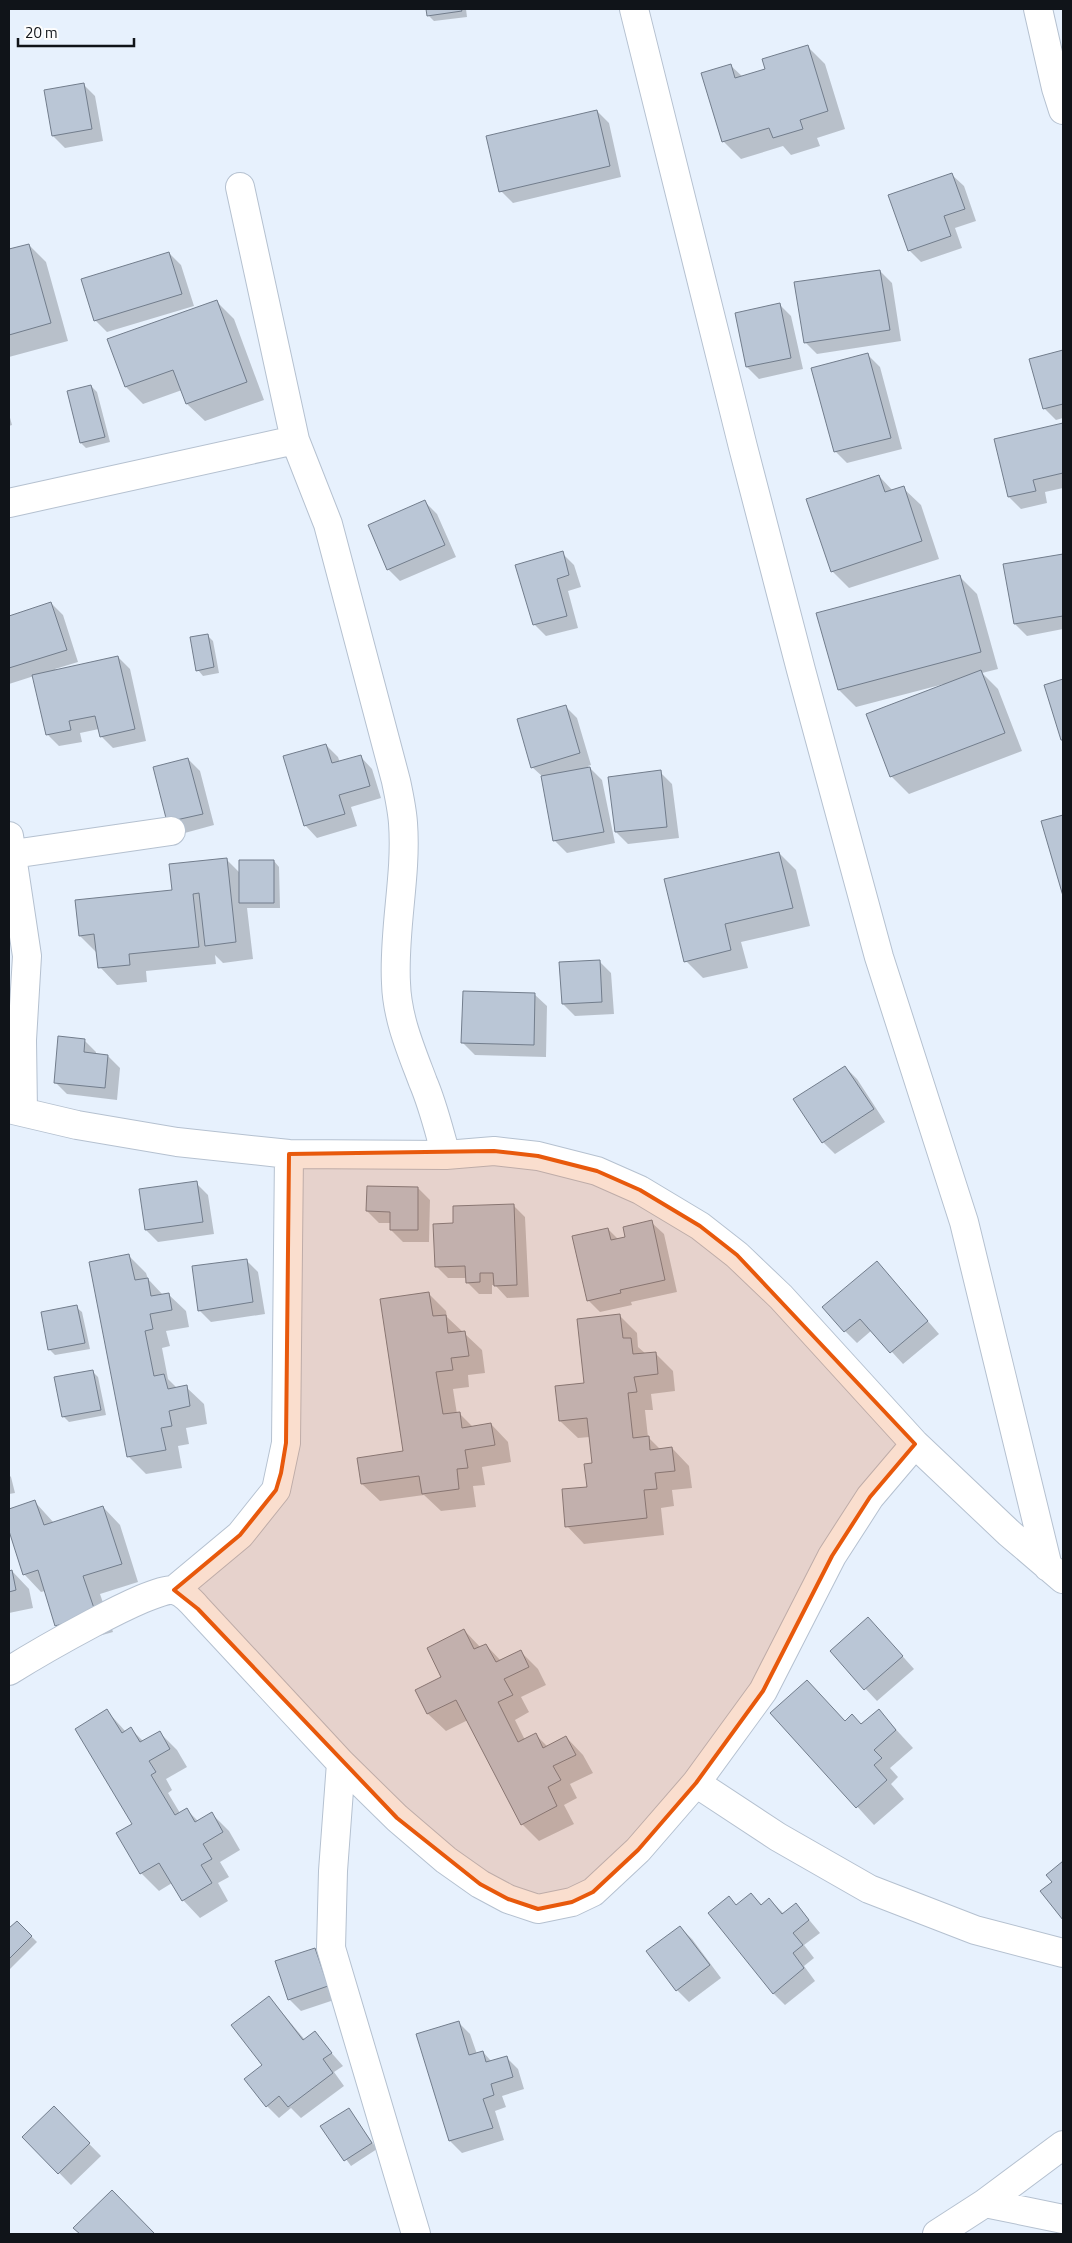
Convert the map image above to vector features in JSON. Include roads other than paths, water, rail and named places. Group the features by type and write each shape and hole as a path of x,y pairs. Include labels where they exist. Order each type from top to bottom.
{"street":[{"path":"634,9 743,447 801,670 879,957 964,1222 1056,1573"},
{"path":"1038,9 1056,88 1063,110"},
{"path":"240,187 295,440 328,524 396,781 403,823 402,862 395,946 396,985 400,1015 410,1052 424,1083 446,1155"},
{"path":"9,503 295,440"},
{"path":"171,830 11,845 28,956 16,1111 77,1125 177,1142 289,1154 446,1155 494,1151 538,1156 597,1171 640,1190 700,1226 737,1255 781,1297 915,1444 1009,1534 1056,1573"},
{"path":"174,1590 240,1535 276,1490 281,1473 286,1443 289,1154"},
{"path":"9,1671 123,1608 162,1591 174,1590 186,1597 198,1609 341,1764 397,1818 446,1860 480,1884 508,1899 538,1908 572,1902 593,1892 638,1850 696,1783 763,1691 832,1556 870,1497 915,1444"},
{"path":"341,1764 332,1871 331,1948 416,2234"},
{"path":"696,1783 778,1837 869,1889 975,1930 1063,1953"},
{"path":"937,2234 985,2203 1063,2144"},
{"path":"985,2203 1063,2218"}]}
